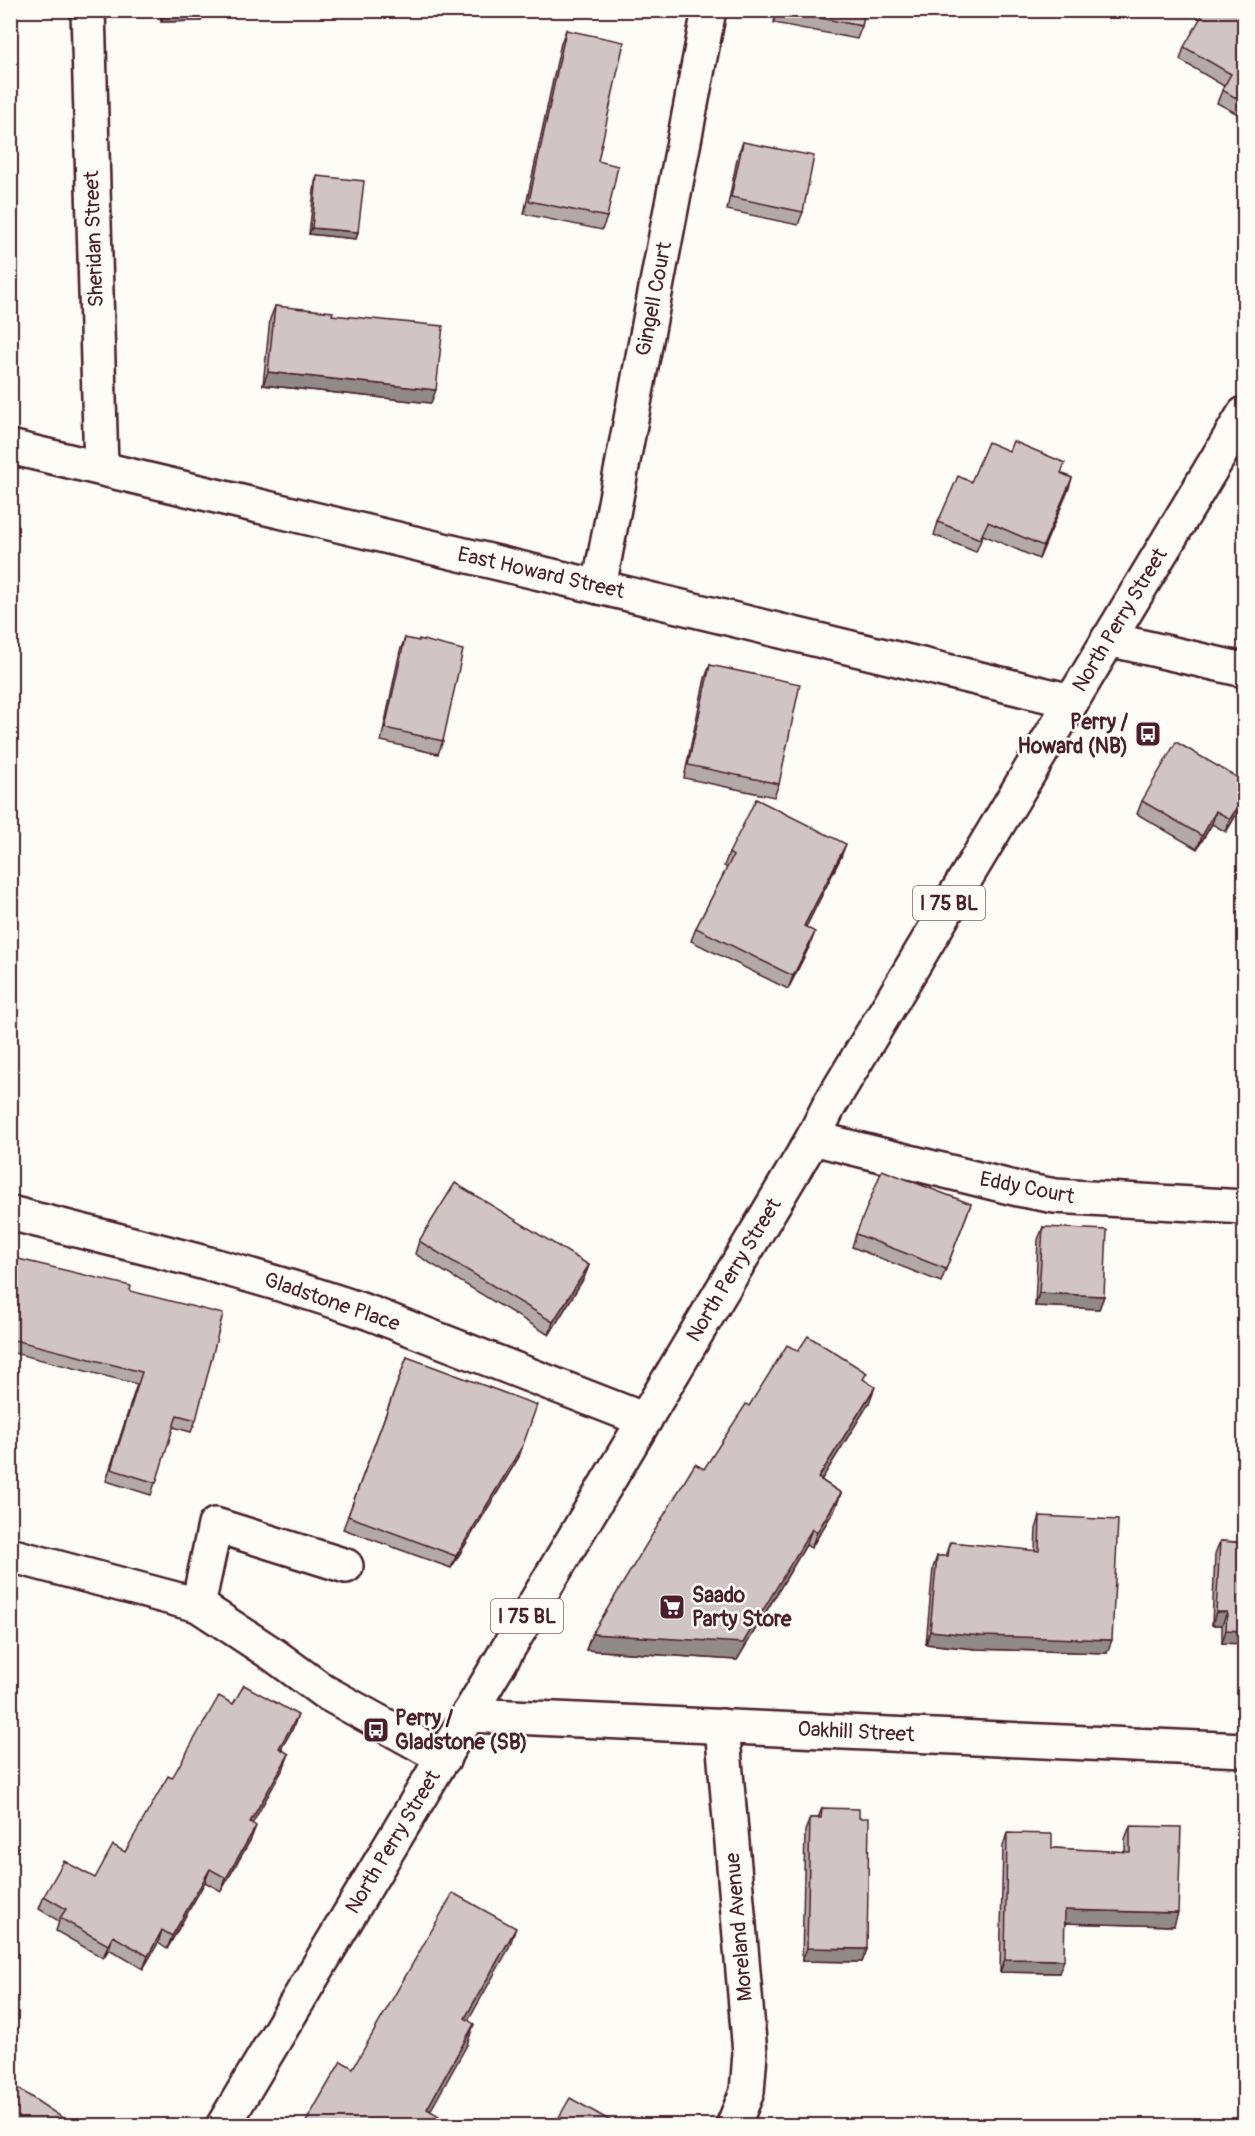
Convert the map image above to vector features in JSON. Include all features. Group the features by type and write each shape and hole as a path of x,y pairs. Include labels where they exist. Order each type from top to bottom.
{"street":[{"name":"Sheridan Street","path":"88,10 101,468"},
{"name":"Gingell Court","path":"599,587 709,10"},
{"name":"North Perry Street","path":"223,2126 813,1138 829,1106 1245,414"},
{"name":"East Howard Street","path":"10,447 1071,701"},
{"path":"1108,639 1245,670"},
{"name":"Eddy Court","path":"813,1138 1018,1189 1055,1196 1245,1207"},
{"name":"Gladstone Place","path":"10,1213 249,1275 328,1298 645,1420"},
{"path":"198,1605 215,1525 346,1566"},
{"path":"10,1555 198,1605 274,1655 323,1691 444,1758"},
{"name":"Oakhill Street","path":"468,1715 1245,1750"},
{"name":"Moreland Avenue","path":"722,1726 750,2053 747,2092 733,2126"}],"building":[{"path":"779,10 865,10 862,26"},
{"path":"1205,10 1245,10 1245,103 1222,90 1231,74 1184,47"},
{"path":"566,30 624,42 598,161 618,166 607,217 529,201"},
{"path":"743,142 814,156 803,212 731,197"},
{"path":"317,176 364,181 358,232 312,228"},
{"path":"275,306 333,312 332,315 443,326 436,390 268,372"},
{"path":"1013,441 1065,463 1061,473 1072,478 1043,546 988,522 980,539 938,522 958,476 971,482 988,442 1009,451"},
{"path":"405,638 419,641 419,639 463,650 443,741 385,728"},
{"path":"710,665 800,684 779,784 688,765"},
{"path":"1176,742 1245,782 1245,795 1230,819 1216,811 1202,836 1142,801"},
{"path":"756,799 846,844 804,926 815,932 793,976 696,928 733,856 729,853"},
{"path":"882,1170 971,1204 946,1269 856,1234"},
{"path":"455,1183 589,1265 553,1322 419,1241"},
{"path":"1043,1227 1107,1230 1104,1296 1039,1293"},
{"path":"10,1257 131,1286 130,1291 223,1314 196,1420 177,1415 156,1483 111,1469 142,1372 10,1339"},
{"path":"808,1336 867,1373 863,1379 875,1387 818,1478 841,1493 817,1532 812,1529 743,1643 592,1634 695,1464 704,1469 746,1404 749,1406 787,1345 798,1351"},
{"path":"407,1357 537,1405 523,1445 456,1556 348,1516"},
{"path":"1040,1516 1118,1520 1112,1640 981,1636 930,1631 937,1556 948,1556 950,1542 1039,1551"},
{"path":"1220,1541 1245,1543 1245,1631 1226,1630 1227,1612 1216,1612"},
{"path":"244,1685 298,1715 279,1748 289,1754 250,1822 256,1826 226,1878 210,1869 172,1936 162,1930 148,1956 113,1936 108,1945 60,1918 66,1909 44,1896 64,1861 95,1878 113,1845 125,1852 168,1776 172,1778 219,1696 233,1704"},
{"path":"822,1808 859,1809 859,1818 869,1818 867,1949 807,1948 810,1818 821,1818"},
{"path":"1130,1826 1181,1827 1178,1913 1065,1910 1064,1960 1005,1959 1007,1833 1052,1834 1052,1848 1130,1852"},
{"path":"453,1893 516,1928 465,2018 474,2024 427,2109 439,2116 434,2126 304,2125 341,2061 353,2068"},
{"path":"10,2083 75,2126 10,2126"},
{"path":"570,2098 618,2125 618,2126 554,2126"}],"place":[{"name":"Perry / Howard (NB)","path":"1148,734"},
{"name":"Saado Party Store","path":"672,1607"},
{"name":"Perry / Gladstone (SB)","path":"376,1730"}]}
